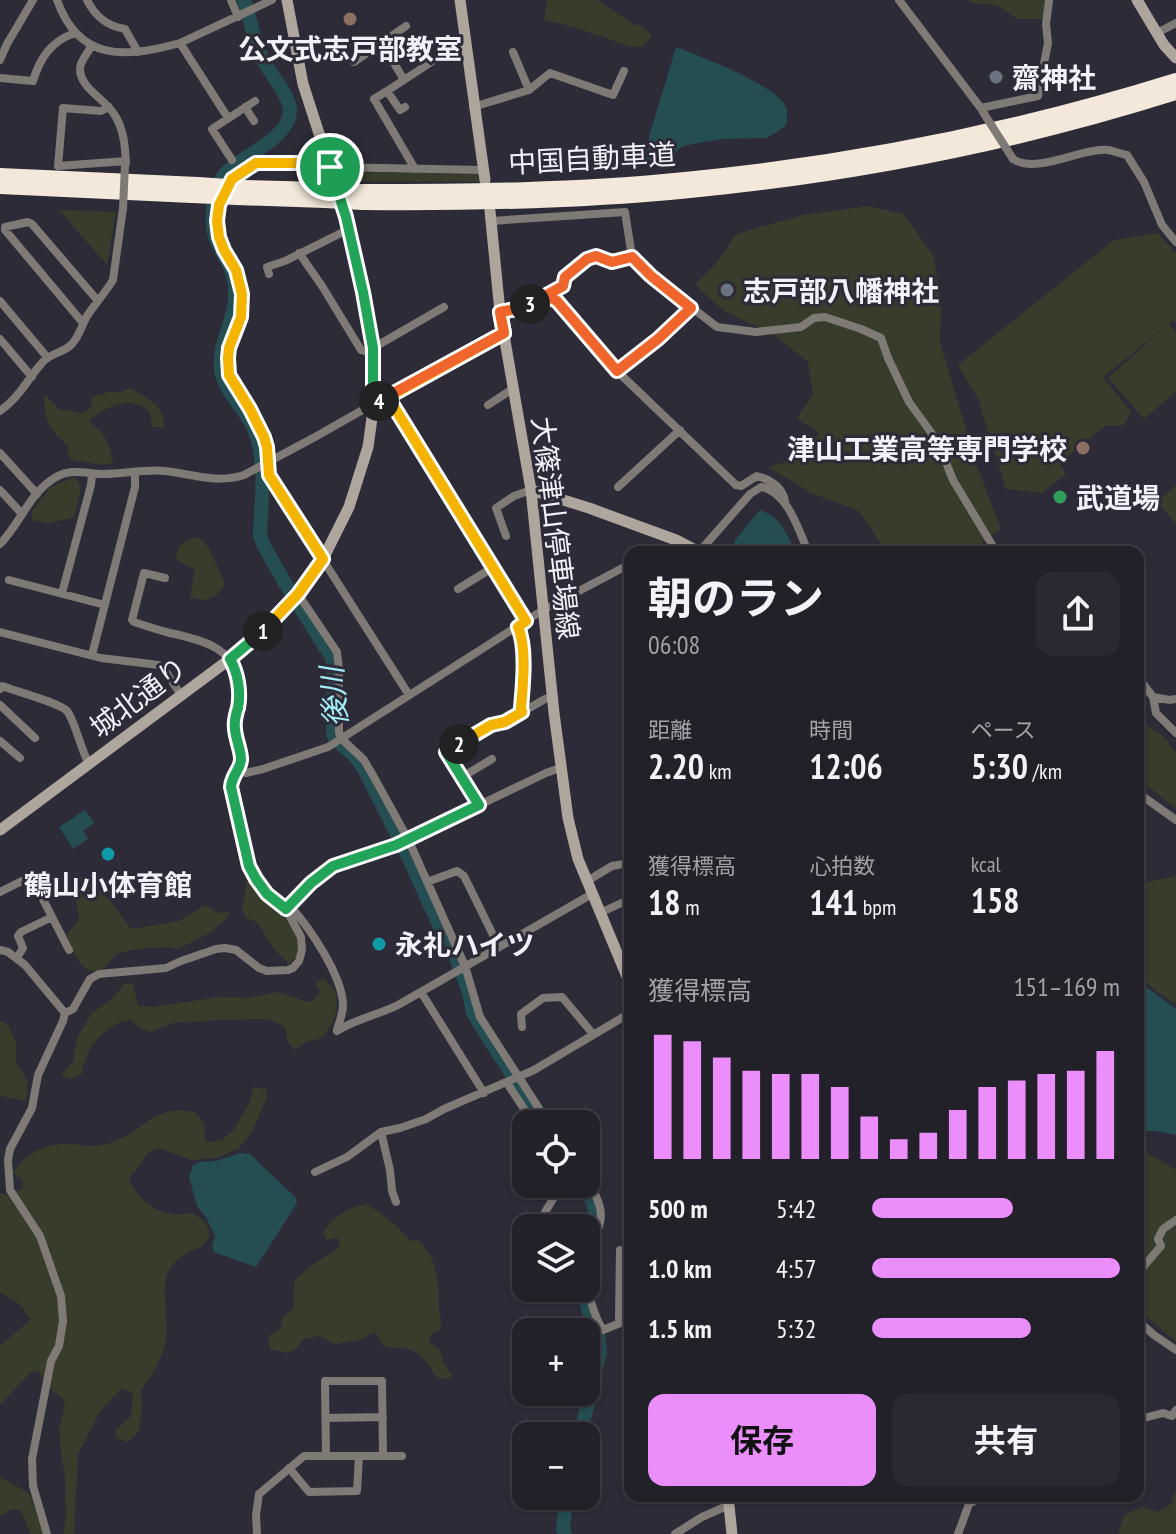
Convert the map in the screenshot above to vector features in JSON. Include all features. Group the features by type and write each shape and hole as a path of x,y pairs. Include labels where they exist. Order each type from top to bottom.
{"highway":[{"name":"中国自動車道","path":"361,197 622,184 806,164 983,132 1176,80"},
{"name":"中国自動車道","path":"0,175 239,193 497,202 689,192 809,177 986,144 1176,93"},
{"name":"中国自動車道","path":"0,187 195,190"}],"street":[{"path":"0,60 33,0"},
{"path":"57,0 75,33 91,46 119,54 180,43 272,0"},
{"path":"87,0 97,17 125,29 138,52"},
{"path":"231,0 240,16"},
{"name":"城北通り","path":"0,830 230,659 272,623 323,559 349,507 368,447 373,404 373,351 349,229 303,84 287,0"},
{"path":"409,695 269,475 267,447 258,424 229,375 229,348 241,317 242,294 236,270 219,237 217,221 219,205 232,179 256,163 484,175 460,0"},
{"path":"899,0 982,110 1013,159 1020,164 1040,163 1106,150 1127,155 1144,182 1162,225 1176,242"},
{"path":"982,110 1038,96 1048,43 1046,24 1049,0"},
{"path":"1137,0 1164,45 1176,58"},
{"path":"1157,33 1176,23"},
{"path":"354,62 406,26"},
{"path":"0,78 33,81 40,60 48,49 75,33"},
{"path":"415,169 374,99 465,40"},
{"path":"180,43 228,118"},
{"path":"382,43 404,80"},
{"path":"0,411 18,396 47,357 74,342 83,323 113,280 123,208 125,142 116,116 84,82 80,72 81,63 91,46"},
{"path":"513,52 529,90"},
{"path":"473,107 529,90 550,73 613,95 624,71"},
{"path":"387,91 400,110 405,107"},
{"path":"232,160 212,129 255,101"},
{"path":"109,107 101,111 63,108 58,166 126,163"},
{"path":"245,107 254,121"},
{"path":"490,216 625,212 632,257 651,276 717,327 756,332 801,327 814,318 825,317 881,338 909,402 938,442 953,480 993,546"},
{"name":"大篠津山停車場線","path":"490,216 500,312 531,490 568,818 578,859 624,970"},
{"path":"83,323 5,227 28,222 32,224 98,301"},
{"path":"269,274 267,267 349,229"},
{"path":"299,253 361,350 373,351 444,307"},
{"path":"500,312 547,296 563,286 565,277 587,259 596,256 612,262 632,257"},
{"path":"547,296 557,301 617,371 736,485 741,486 757,476 768,479 784,494 805,546"},
{"path":"0,301 47,357"},
{"path":"617,371 691,308"},
{"path":"0,544 37,494 59,476 67,473 167,471 207,479 234,478 504,333"},
{"path":"0,339 32,377"},
{"path":"488,405 514,388"},
{"path":"388,397 492,568 522,624 522,712"},
{"path":"618,487 680,430"},
{"path":"0,453 37,494"},
{"path":"92,655 135,487 135,473"},
{"path":"62,593 92,474"},
{"path":"704,546 750,494 761,487 771,489 785,502"},
{"path":"0,490 22,514"},
{"path":"506,536 496,508 514,496 531,490 589,508 688,546"},
{"path":"237,770 246,773 263,769 339,740 543,610 624,567"},
{"path":"458,589 492,568"},
{"path":"165,578 144,573 132,620 188,636 213,646 230,659 237,676 239,705 235,720 241,759 231,777 231,787 249,866 267,894 288,908 322,952 338,984 343,1007 337,1031 398,1005 592,894"},
{"path":"9,580 105,605"},
{"path":"298,594 337,652 339,740"},
{"path":"0,632 92,655 159,665 181,695"},
{"path":"1144,685 1153,697 1156,713 1176,733"},
{"path":"0,689 2,686 65,708 89,764"},
{"path":"479,805 446,752 491,725 505,722 552,697"},
{"path":"1153,697 1176,699"},
{"path":"0,705 35,738"},
{"path":"339,740 359,754 370,769 402,842 427,882 480,1017 528,1110"},
{"path":"0,741 20,758"},
{"path":"462,777 492,759"},
{"path":"288,908 311,883 333,866 402,842 560,768"},
{"path":"1144,797 1176,820"},
{"path":"587,881 612,866 624,864"},
{"path":"427,882 457,871 464,876 499,947"},
{"path":"0,892 32,878 69,950"},
{"path":"600,913 624,902"},
{"path":"47,1534 33,1486 32,1459 48,1372 59,1346 63,1321 61,1296 40,1236 8,1183 10,1149 32,1108 38,1075 65,1013 73,1009 90,979 99,974 166,968 225,948 236,950 267,971 293,968 302,950 301,937 288,908"},
{"path":"17,958 23,948 18,936 21,932 52,917"},
{"path":"0,950 8,952 25,965 65,1013"},
{"path":"421,992 484,1093"},
{"path":"522,1027 521,1014 543,998 562,997 593,1034"},
{"path":"315,1172 347,1157 381,1132 422,1121 514,1080 624,1016"},
{"path":"514,1080 538,1110"},
{"path":"381,1132 396,1202"},
{"path":"597,1198 601,1213 589,1261 590,1299 603,1330 624,1321"},
{"path":"1144,1266 1161,1246 1159,1234 1176,1220"},
{"path":"620,1250 619,1318 624,1319"},
{"path":"1144,1326 1176,1350"},
{"path":"326,1456 325,1381 382,1381 383,1456"},
{"path":"1144,1418 1163,1413 1172,1416 1176,1410"},
{"path":"326,1418 383,1417"},
{"path":"257,1534 259,1494 304,1456 402,1456"},
{"path":"289,1468 309,1492 357,1491 359,1456"},
{"path":"675,1534 725,1502"},
{"path":"728,1502 732,1534"},
{"path":"958,1534 972,1502"}],"shaded area":[{"path":"547,0 597,0 652,35 643,47 631,47 544,20"},
{"path":"968,0 1048,0 1052,13 1045,19 1017,19 997,5"},
{"path":"676,47 736,72 768,90 786,107 786,126 767,138 721,139 683,146 662,163 641,164"},
{"path":"356,172 480,174 481,182 355,181"},
{"path":"868,206 904,214 934,257 941,310 940,342 977,466 1001,529 983,542 982,546 882,546 859,511 811,493 768,467 799,458 819,433 797,418 813,394 808,362 775,336 723,310 695,285 717,262 736,234 803,215"},
{"path":"59,210 116,212 107,265"},
{"path":"1158,233 1176,254 1176,323 1173,320 1169,324 1176,332 1176,391 1144,419 1108,378 1165,327 1103,377 1131,412 1124,425 1105,426 1059,463 1066,474 1042,493 1006,489 978,399 958,365 1114,240"},
{"path":"130,388 159,408 164,428 152,427 150,412 142,406 126,402 119,404 89,420 105,437 113,463 102,465 71,460 68,445 49,423 45,395 59,409 84,413 91,407 92,397"},
{"path":"72,478 77,479 81,489 74,518 47,523 32,520 32,511 51,487"},
{"path":"1176,485 1176,524 1157,502"},
{"path":"760,510 778,521 793,546 734,546 735,540"},
{"path":"199,537 209,548 225,583 215,596 202,600 190,597 195,570 176,559 183,543"},
{"path":"1144,723 1164,737 1176,753 1176,809 1144,783"},
{"path":"85,810 94,823 83,831 88,839 73,849 59,827"},
{"path":"85,876 110,901 131,929 179,921 205,905 218,913 230,912 214,930 176,949 120,953 102,969 89,970 75,955 67,935 79,919 72,880"},
{"path":"1176,876 1176,1004 1144,980 1144,881"},
{"path":"247,879 264,901 282,910 298,939 298,955 289,964 274,949 257,922 246,918 242,909"},
{"path":"324,978 336,992 337,1010 332,1024 322,1038 306,1042 294,1050 287,1040 285,1027 268,1019 173,1023 151,1032 141,1029 131,1020 113,1026 98,1039 87,1055 82,1074 71,1079 61,1075 73,1061 78,1036 92,1013 112,999 124,984 133,983 138,1006 153,1007 219,997 248,998 277,992 308,1002 313,1001 320,992 315,983"},
{"path":"1144,985 1176,1009 1176,1135 1144,1131"},
{"path":"0,1021 8,1025 16,1043 16,1063 28,1081 26,1101 0,1096"},
{"path":"253,1087 266,1089 267,1097 252,1132 239,1148 217,1158 191,1160 159,1148 148,1153 129,1177 139,1195 152,1206 165,1213 193,1213 206,1223 210,1235 203,1246 185,1254 168,1273 165,1284 165,1346 141,1390 139,1431 128,1442 116,1438 116,1430 131,1416 133,1394 122,1388 101,1410 78,1454 74,1534 63,1534 66,1520 65,1477 59,1429 65,1405 62,1398 48,1387 38,1371 30,1373 0,1405 0,1346 30,1320 22,1306 0,1292 0,1193 7,1195 22,1189 23,1180 13,1173 35,1151 58,1144 109,1143 170,1111 195,1112 204,1124 208,1143 223,1139 234,1130 251,1100"},
{"path":"1144,1151 1176,1170 1176,1342 1144,1314"},
{"path":"241,1153 250,1154 296,1198 297,1203 256,1267 214,1252 215,1236 197,1206 189,1177 193,1165"},
{"path":"367,1204 396,1225 410,1241 418,1240 433,1262 441,1323 440,1330 431,1334 429,1341 439,1349 452,1375 449,1379 437,1378 416,1352 383,1346 374,1332 361,1340 335,1344 319,1336 304,1339 296,1349 286,1353 270,1349 268,1336 280,1329 283,1317 293,1309 295,1280 340,1247 338,1238 326,1240 323,1233 327,1227 341,1214"},
{"path":"0,1477 29,1493 44,1534 31,1534 21,1511 13,1509 0,1516"},
{"path":"1174,1493 1176,1534 1118,1534 1124,1515 1142,1507 1158,1512 1171,1504"}],"waterway":[{"name":"後川","path":"244,0 259,51 287,98 290,111 288,121 274,138 226,173 216,191 213,212 214,234 230,266 235,286 234,308 222,349 221,369 226,385 258,440 262,480 260,535 285,583 332,658 335,739 356,757 365,771 439,925 450,941 469,992 473,1013 534,1110"},
{"name":"後川","path":"591,1198 596,1214"},
{"name":"後川","path":"583,1422 600,1352 598,1331 586,1302"},
{"name":"後川","path":"565,1510 565,1534"}],"place":[{"name":"公文式志戸部教室","path":"350,19"},
{"name":"齋神社","path":"996,77"},
{"name":"志戸部八幡神社","path":"727,290"},
{"name":"津山工業高等専門学校","path":"1083,448"},
{"name":"武道場","path":"1060,497"},
{"name":"鶴山小体育館","path":"108,854"},
{"name":"永礼ハイツ","path":"379,944"}],"route":[{"path":"330,167 329,163 256,163 232,179 219,205 217,221 219,237 233,262 242,294 241,317 229,348 229,375 264,437 269,475 323,559 272,623 230,659 237,676 239,705 235,720 241,759 231,777 231,787 249,866 267,894 286,909 333,866 396,845 479,805 446,752 491,725 505,722 522,712 523,664 518,627 526,621 388,397 446,365 504,333 500,312 547,296 563,286 565,277 575,267 596,256 612,262 632,257 691,308 617,371 557,301 547,296 516,309 500,312 504,333 373,404 373,348 363,292 346,217 330,167"}]}
